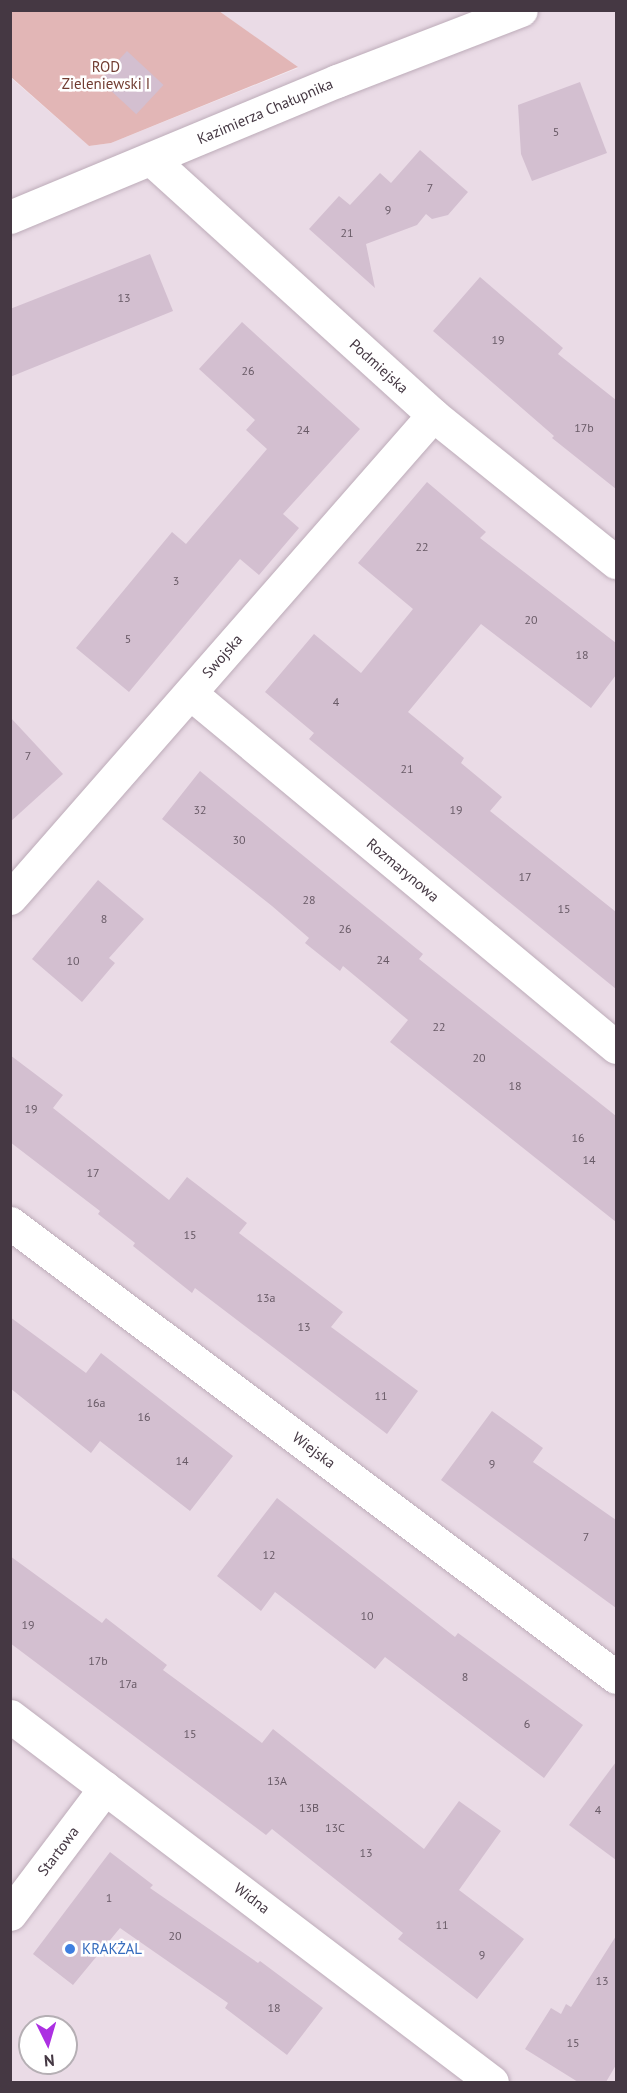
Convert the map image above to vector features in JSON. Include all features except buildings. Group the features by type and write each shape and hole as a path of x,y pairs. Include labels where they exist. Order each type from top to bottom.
{"street":[{"name":"Kazimierza Chałupnika","path":"10,217 337,81 521,10"},
{"name":"Podmiejska","path":"151,159 433,415 616,562"},
{"name":"Swojska","path":"13,889 190,693 433,415"},
{"name":"Rozmarynowa","path":"190,693 616,1047"},
{"name":"Wiejska","path":"10,1224 616,1677"},
{"name":"Widna","path":"10,1716 492,2082"},
{"name":"Startowa","path":"10,1914 105,1788"}],"shaded area":[{"path":"219,11 616,11 616,2082 11,2082 10,77 89,146 111,143 298,68"}],"green space":[{"name":"ROD Zieleniewski I","path":"11,10 219,11 298,67 111,143 89,146 11,77"}],"place":[{"name":"KRAKŻAL","path":"70,1949"}]}
